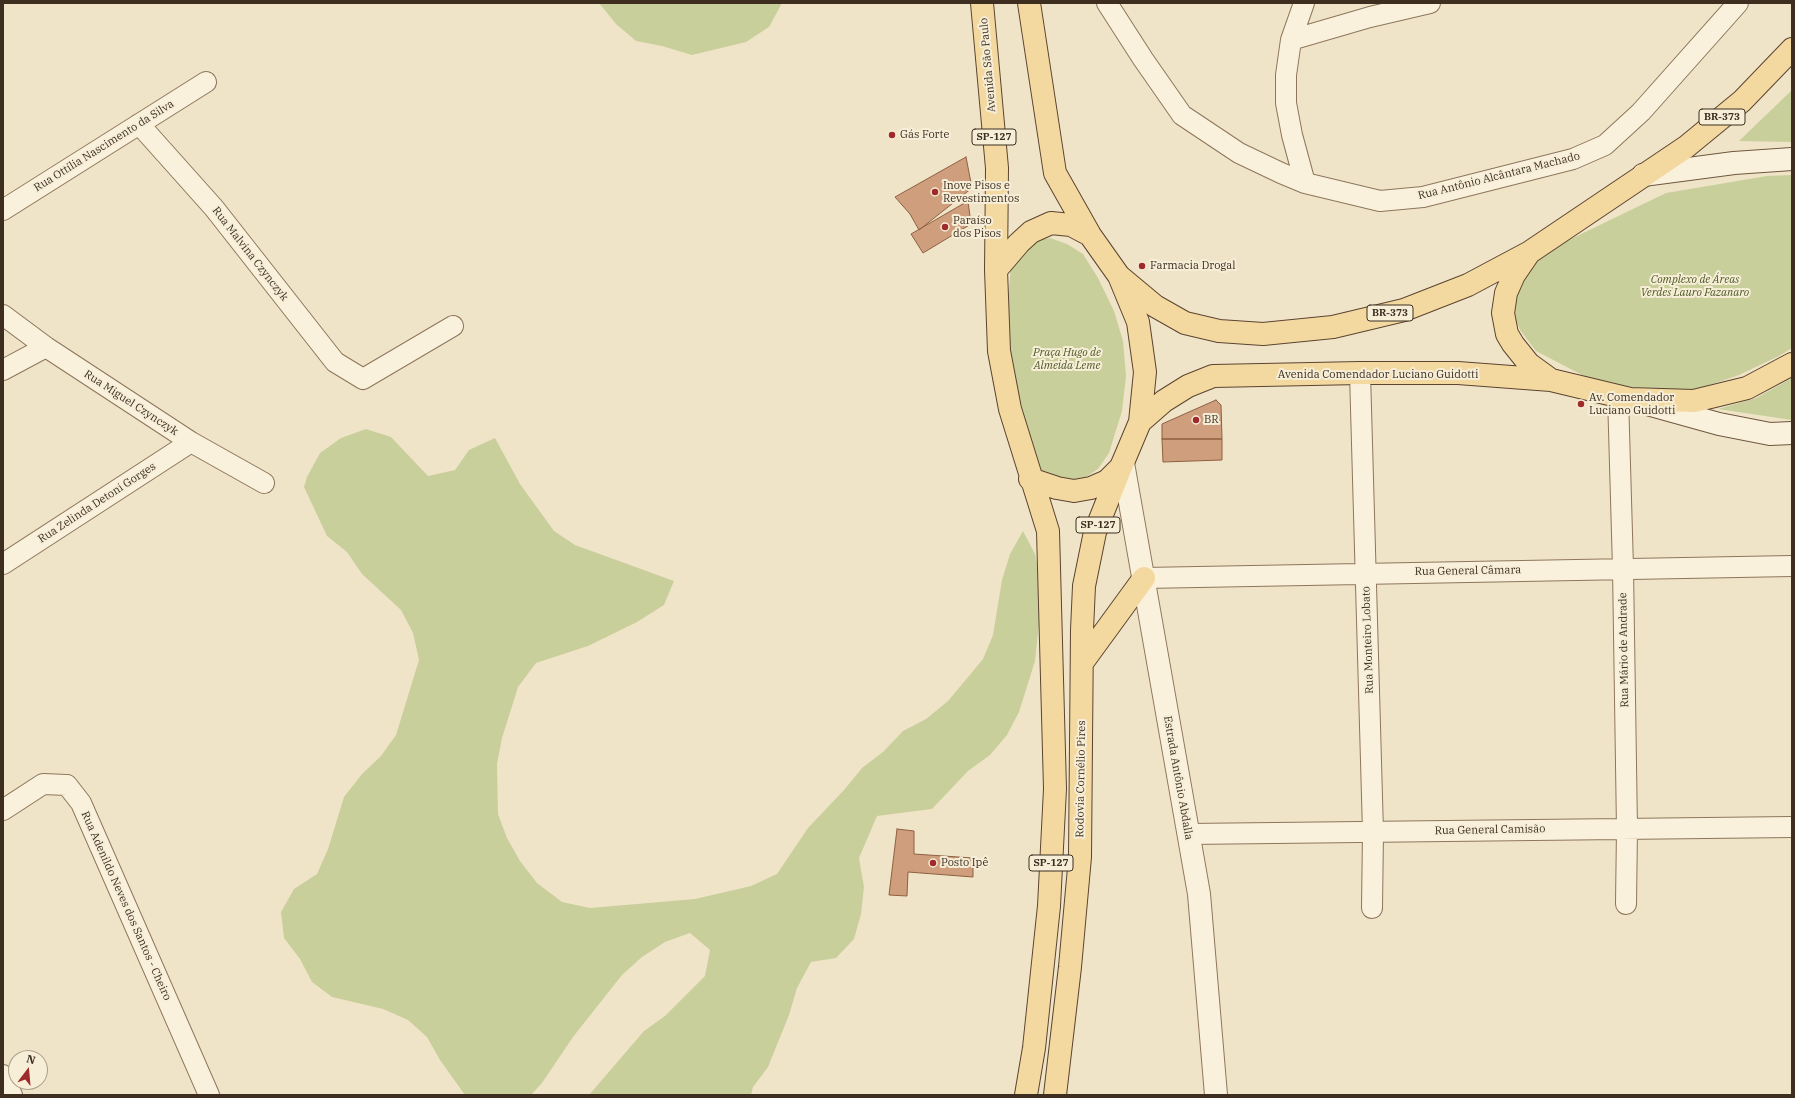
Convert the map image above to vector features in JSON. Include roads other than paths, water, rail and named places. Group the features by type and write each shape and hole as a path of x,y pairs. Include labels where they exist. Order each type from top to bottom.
{"main road":[{"name":"Avenida São Paulo","path":"982,3 997,168 996,270"},
{"name":"SP-127","path":"1029,3 1055,173 1090,235 1119,276 1138,322 1145,372 1140,422 1122,465 1107,481 1091,488 1074,491 1057,488 1030,479"},
{"name":"BR-373","path":"1119,276 1155,306 1185,323 1219,331 1263,334 1333,327 1404,310 1468,285 1530,252 1643,176 1686,147 1742,101 1792,49"},
{"name":"SP-127","path":"1026,1095 1034,1048 1049,906 1055,789 1048,531 1030,479 1010,408 999,351 996,270 1019,243 1031,232 1052,223 1071,225 1090,235"},
{"path":"1530,252 1514,275 1506,293 1502,313 1507,334 1513,344 1529,364 1551,380"},
{"path":"1624,398 1694,401 1747,388 1792,364"},
{"name":"Avenida Comendador Luciano Guidotti","path":"1140,422 1164,401 1188,386 1213,376 1458,372 1551,380 1624,398"},
{"name":"Rodovia Cornélio Pires","path":"1056,1095 1080,857 1084,586 1095,532 1122,465"},
{"path":"1082,663 1144,578"}],"street":[{"name":"Rua Antônio Alcântara Machado","path":"1108,3 1143,59 1182,115 1239,153 1305,182 1380,201 1423,197 1573,160 1605,145 1641,112 1738,3"},
{"path":"1304,3 1291,40 1286,75 1286,102 1292,135 1305,182"},
{"path":"1291,40 1370,17 1430,3"},
{"name":"Rua Ottília Nascimento da Silva","path":"3,210 206,82"},
{"name":"Rua Malvina Czynczyk","path":"139,124 214,208 335,362 363,379 453,326"},
{"path":"1643,176 1734,163 1792,159"},
{"name":"Rua Miguel Czynczyk","path":"3,315 46,347 191,442 264,482"},
{"path":"3,370 46,347"},
{"name":"Rua Monteiro Lobato","path":"1360,373 1373,832 1372,908"},
{"name":"Avenida Comendador Luciano Guidotti","path":"1624,398 1720,424 1770,434 1792,433"},
{"name":"Rua Mário de Andrade","path":"1624,398 1623,568 1627,829 1626,904"},
{"name":"Rua Zelinda Detoni Gorges","path":"3,564 191,442"},
{"name":"Estrada Antônio Abdalla","path":"1122,465 1144,578 1199,894 1216,1095"},
{"name":"Rua General Câmara","path":"1144,578 1792,566"},
{"name":"Rua Adenildo Neves dos Santos - Cheiro","path":"3,810 43,784 67,785 81,803 209,1095"},
{"name":"Rua General Camisão","path":"1188,834 1792,827"},
{"path":"3,1075 12,1095"}],"place":[{"name":"Gás Forte","path":"892,135"},
{"name":"Inove Pisos e Revestimentos","path":"935,192"},
{"name":"Paraíso dos Pisos","path":"945,227"},
{"name":"Farmacia Drogal","path":"1142,266"},
{"name":"Av. Comendador Luciano Guidotti","path":"1581,404"},
{"name":"BR","path":"1196,420"},
{"name":"Posto Ipê","path":"933,863"}],"park label":[{"name":"Complexo de Áreas Verdes Lauro Fazanaro","path":"1695,286"},
{"name":"Praça Hugo de Almeida Leme","path":"1067,359"}]}
